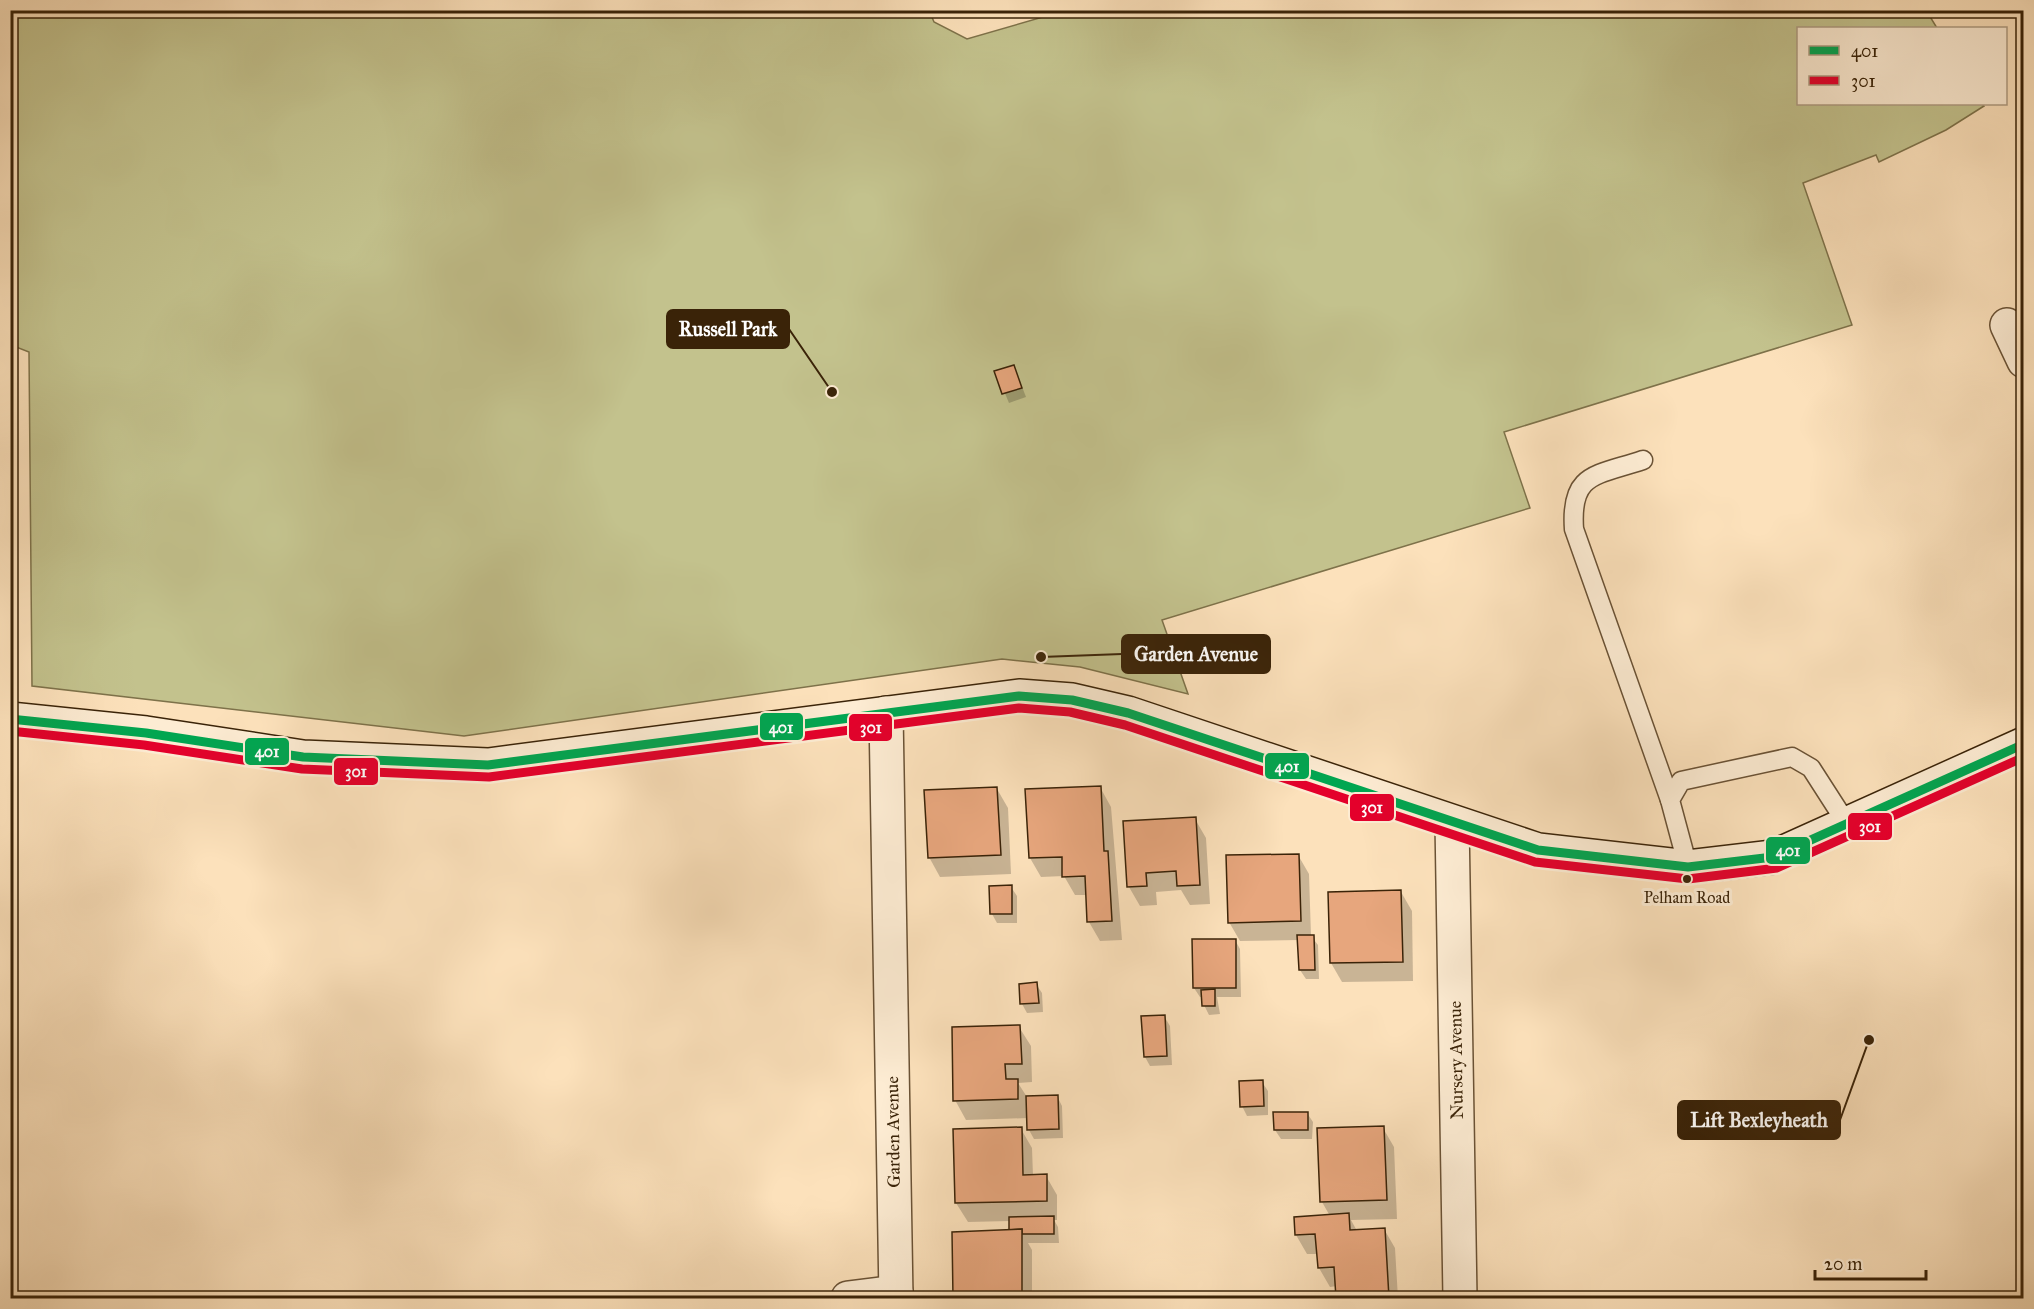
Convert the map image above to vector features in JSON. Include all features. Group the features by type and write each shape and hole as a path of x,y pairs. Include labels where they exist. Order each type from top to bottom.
{"street":[{"path":"2007,325 2024,361"},
{"path":"10,719 146,733 303,757 488,765 1019,696 1072,700 1128,713 1538,850 1688,867 1773,857 2024,744"},
{"name":"Garden Avenue","path":"886,713 896,1295"},
{"name":"Nursery Avenue","path":"1452,822 1460,1299"},
{"path":"848,1299 896,1295"}],"lane":[{"path":"1643,460 1591,478 1578,488 1572,505 1574,529 1670,800 1688,867"},
{"path":"1670,800 1681,781 1792,757 1811,768 1847,824"}],"shaded area":[{"path":"929,10 934,22 967,39 1067,10 1926,10 1936,27 1797,27 1797,105 1984,106 1946,130 1879,162 1876,155 1803,183 1852,325 1504,432 1530,508 1162,620 1188,694 1080,667 1002,659 464,736 32,686 29,352 11,345 11,11"}],"building":[{"path":"1014,365 1022,388 1002,394 994,371"},
{"path":"1101,786 1104,851 1108,851 1112,921 1087,922 1085,876 1062,877 1062,857 1029,858 1025,789"},
{"path":"997,787 1001,855 928,858 924,790"},
{"path":"1196,817 1200,885 1177,886 1176,871 1146,873 1147,886 1127,887 1123,821"},
{"path":"1299,854 1301,921 1228,923 1226,855"},
{"path":"1012,885 1012,914 990,914 989,886"},
{"path":"1401,890 1403,962 1330,963 1328,892"},
{"path":"1297,935 1314,935 1315,970 1299,970"},
{"path":"1192,939 1236,939 1236,988 1193,988"},
{"path":"1037,982 1039,1003 1020,1004 1019,984"},
{"path":"1215,989 1215,1006 1202,1006 1201,990"},
{"path":"1165,1015 1167,1056 1144,1057 1141,1016"},
{"path":"1020,1025 1022,1064 1005,1064 1006,1079 1018,1079 1018,1099 953,1101 952,1027"},
{"path":"1263,1080 1264,1106 1240,1107 1239,1081"},
{"path":"1058,1095 1059,1129 1027,1130 1026,1096"},
{"path":"1273,1112 1308,1112 1308,1130 1274,1130"},
{"path":"1384,1126 1387,1200 1320,1202 1317,1128"},
{"path":"1022,1127 1023,1175 1047,1174 1047,1201 955,1203 953,1129"},
{"path":"1349,1213 1350,1230 1385,1228 1389,1298 1336,1298 1334,1267 1318,1268 1315,1234 1295,1235 1294,1217"},
{"path":"1054,1216 1054,1234 1022,1234 1022,1229 1009,1230 1009,1217"},
{"path":"1022,1229 1022,1298 953,1298 952,1232"}],"transit line":[{"name":"401","path":"10,719 146,733 303,757 488,765 1019,696 1072,700 1128,713 1538,850 1688,867 1773,857 2024,744"},
{"name":"301","path":"10,731 144,745 302,769 489,777 1019,708 1070,712 1125,725 1535,862 1688,879 1777,868 2024,757"}],"place":[{"name":"Russell Park","path":"832,392"},
{"name":"Garden Avenue","path":"1041,657"},
{"name":"Pelham Road","path":"1687,879"},
{"name":"Lift Bexleyheath","path":"1869,1040"}]}
